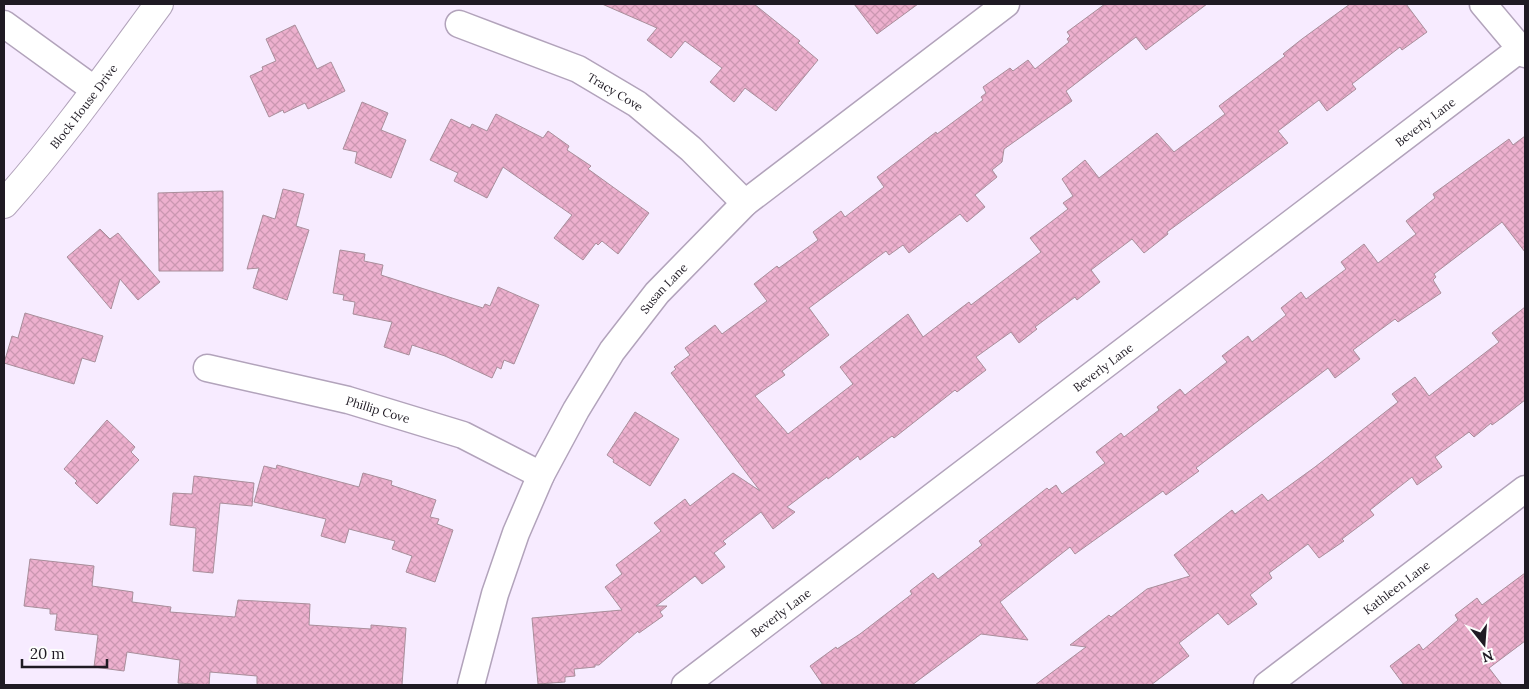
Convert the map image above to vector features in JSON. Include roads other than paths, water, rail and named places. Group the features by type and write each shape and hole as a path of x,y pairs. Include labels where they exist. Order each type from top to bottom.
{"street":[{"name":"Block House Drive","path":"4,204 26,179 95,90 159,4"},
{"name":"Susan Lane","path":"471,685 495,594 516,534 541,475 576,410 612,351 657,293 745,203 1006,4"},
{"path":"1483,4 1523,52"},
{"path":"4,24 95,90"},
{"name":"Tracy Cove","path":"459,24 578,69 637,104 691,149 745,203"},
{"name":"Beverly Lane","path":"685,685 1523,52"},
{"name":"Phillip Cove","path":"207,368 348,400 463,434 541,475"},
{"name":"Kathleen Lane","path":"1267,685 1525,489"}]}
